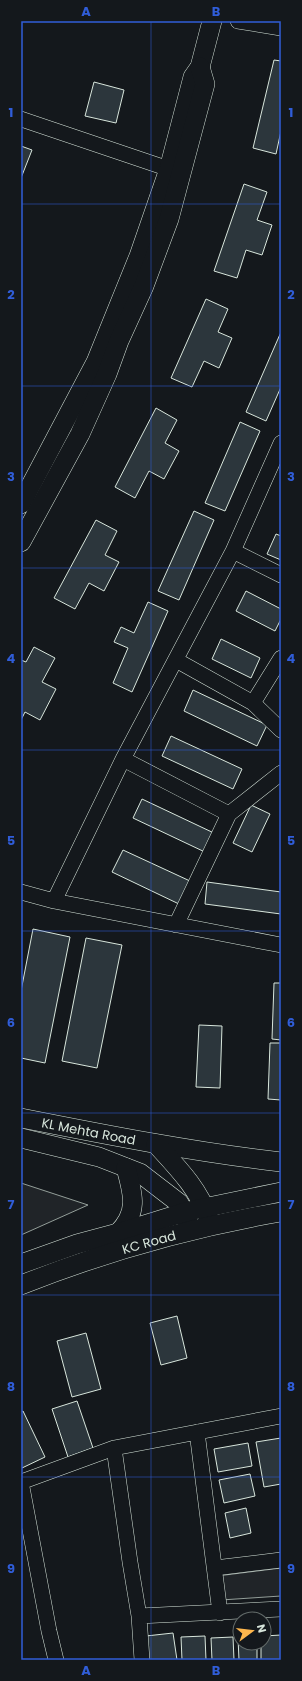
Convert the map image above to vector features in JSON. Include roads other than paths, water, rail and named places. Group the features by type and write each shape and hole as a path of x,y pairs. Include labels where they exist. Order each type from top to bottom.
{"street":[{"path":"21,542 26,505 96,362 138,256 169,168 182,145 205,84 200,67 212,21"},
{"path":"238,21 281,28"},
{"path":"21,119 169,168"},
{"path":"26,505 80,434 107,374 119,341 144,286 169,219 182,145"},
{"path":"54,901 123,759 233,551 281,442"},
{"path":"233,551 281,575"},
{"path":"253,702 281,658"},
{"path":"176,660 253,702 281,730"},
{"path":"123,759 229,814"},
{"path":"176,925 229,814 281,773"},
{"path":"21,892 54,901 281,945"},
{"name":"KL Mehta Road","path":"21,1118 156,1144 240,1158 281,1162"},
{"name":"KL Mehta Road","path":"21,1138 99,1157 140,1173 179,1203 191,1231"},
{"path":"156,1144 182,1172 205,1207 212,1226"},
{"path":"118,1233 126,1225 134,1207 132,1190 126,1168"},
{"path":"21,1264 77,1244 118,1233 184,1212 281,1192"},
{"name":"KC Road","path":"21,1285 54,1271 161,1239 237,1219 281,1212"},
{"path":"56,1660 49,1631 21,1482 114,1448 281,1416"},
{"path":"196,1432 220,1613"},
{"path":"114,1448 139,1616 142,1660"},
{"path":"215,1568 281,1560"},
{"path":"139,1616 281,1609"}]}
